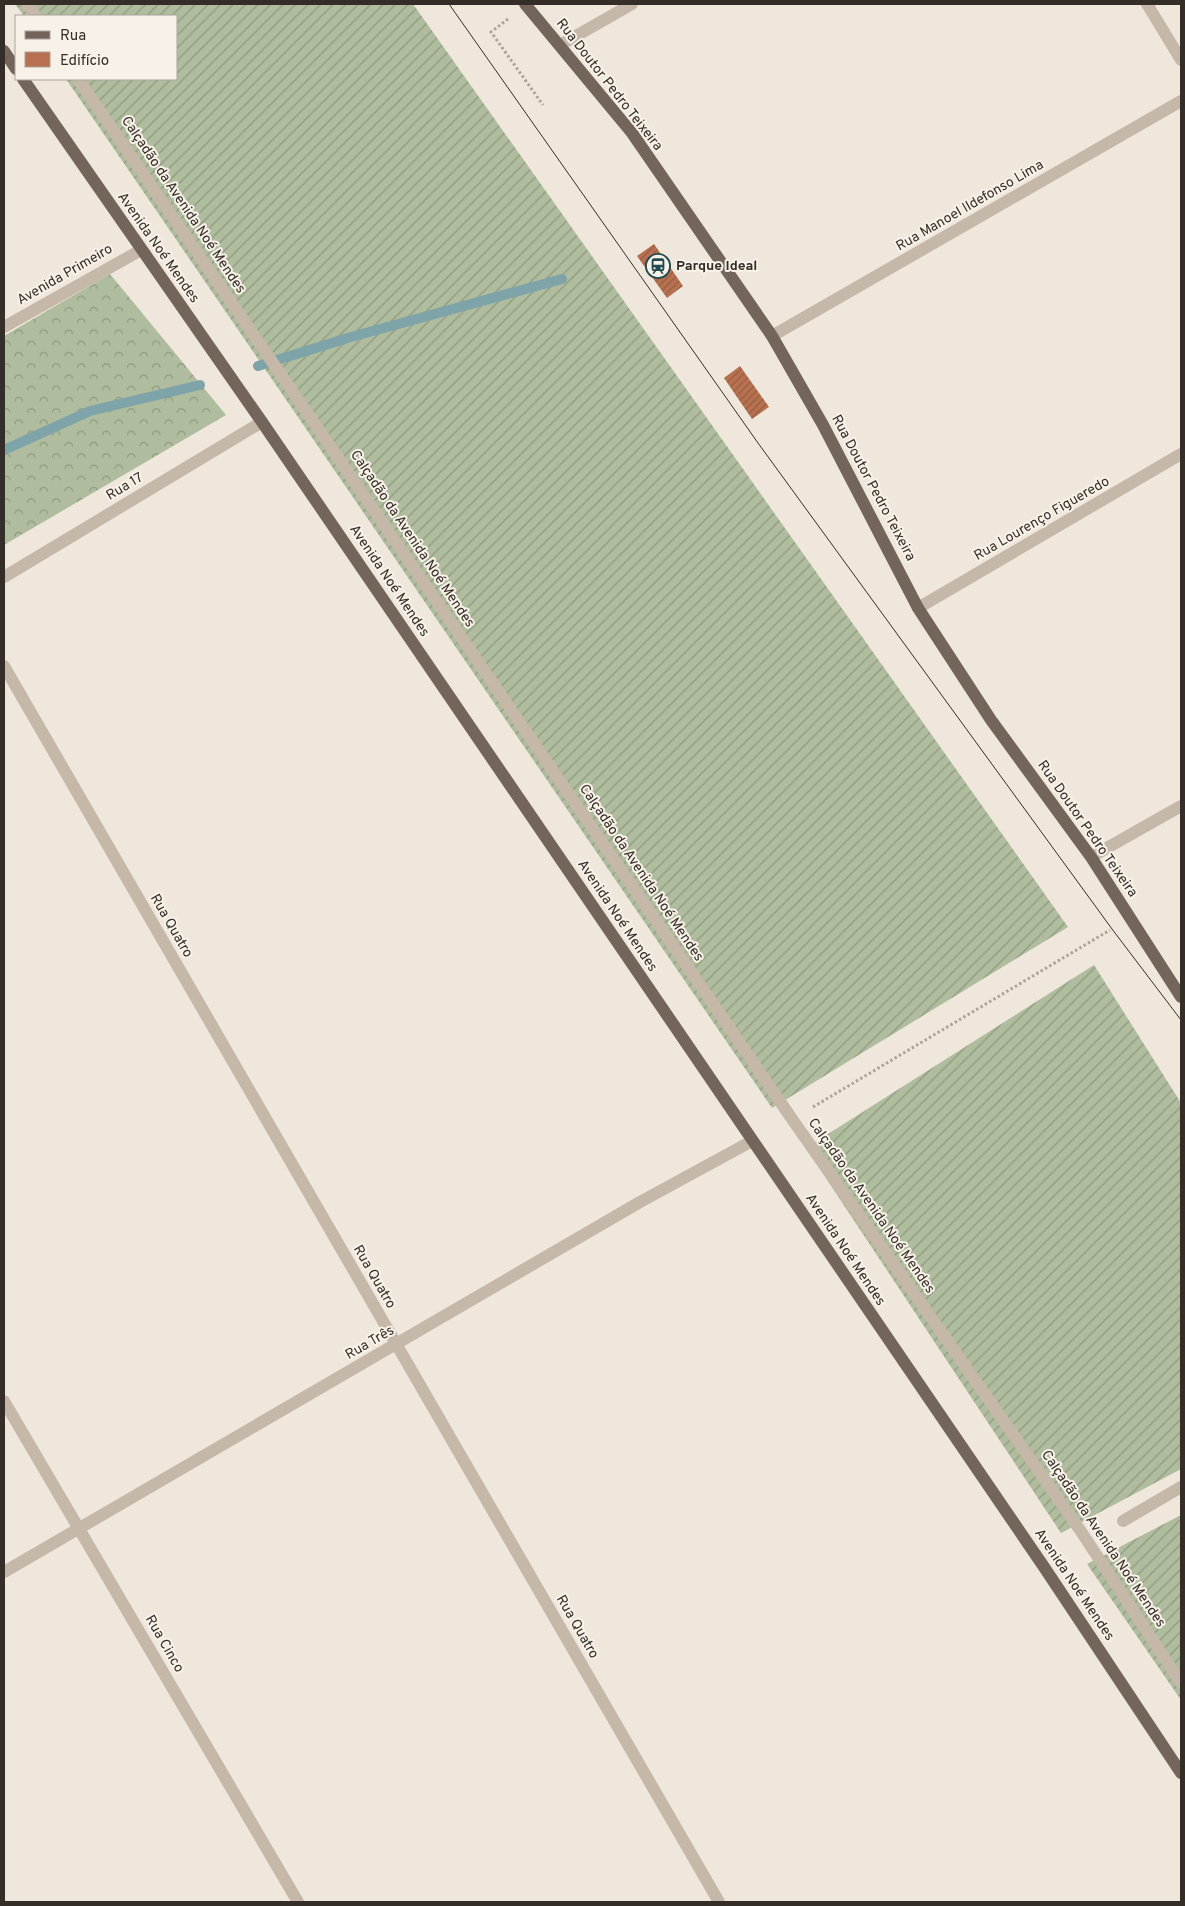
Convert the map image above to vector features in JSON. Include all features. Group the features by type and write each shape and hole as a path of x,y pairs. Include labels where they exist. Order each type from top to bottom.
{"main road":[{"name":"Rua Doutor Pedro Teixeira","path":"525,4 632,133 772,336 823,425 918,608 991,720 1091,857 1181,996"},
{"path":"4,51 15,68"},
{"name":"Avenida Noé Mendes","path":"24,80 262,422 1044,1567 1181,1773"}],"street":[{"path":"27,4 35,15"},
{"path":"560,45 632,4"},
{"path":"1147,4 1181,60"},
{"name":"Calçadão da Avenida Noé Mendes","path":"79,80 792,1119 1075,1522 1181,1683"},
{"name":"Rua Manoel Ildefonso Lima","path":"772,336 1181,101"},
{"name":"Avenida Primeiro","path":"4,327 141,250"},
{"name":"Rua 17","path":"4,577 262,422"},
{"name":"Rua Lourenço Figueredo","path":"918,608 1181,454"},
{"name":"Rua Quatro","path":"4,666 719,1902"},
{"path":"1091,857 1181,806"},
{"name":"Rua Três","path":"4,1572 640,1202 752,1141"},
{"name":"Rua Cinco","path":"4,1401 298,1902"},
{"path":"1123,1521 1181,1487"}],"path":[{"path":"491,32 543,105"},
{"path":"792,1119 1130,918"}],"green space":[{"path":"15,4 413,4 1068,927 772,1108 67,80 178,80 178,15 23,15"},
{"path":"110,274 226,415 4,545 4,336"},
{"path":"1094,965 1181,1103 1181,1469 1061,1533 806,1148"},
{"path":"1181,1515 1181,1700 1087,1564"}],"building":[{"path":"654,244 683,286 667,298 637,256"},
{"path":"740,366 769,407 752,419 724,378"}],"waterway":[{"path":"258,366 351,337 562,279"},
{"path":"4,450 90,411 200,385"}],"tram line":[{"path":"449,4 758,443 1112,929 1181,1020"}],"place":[{"name":"Parque Ideal","path":"658,266"}]}
